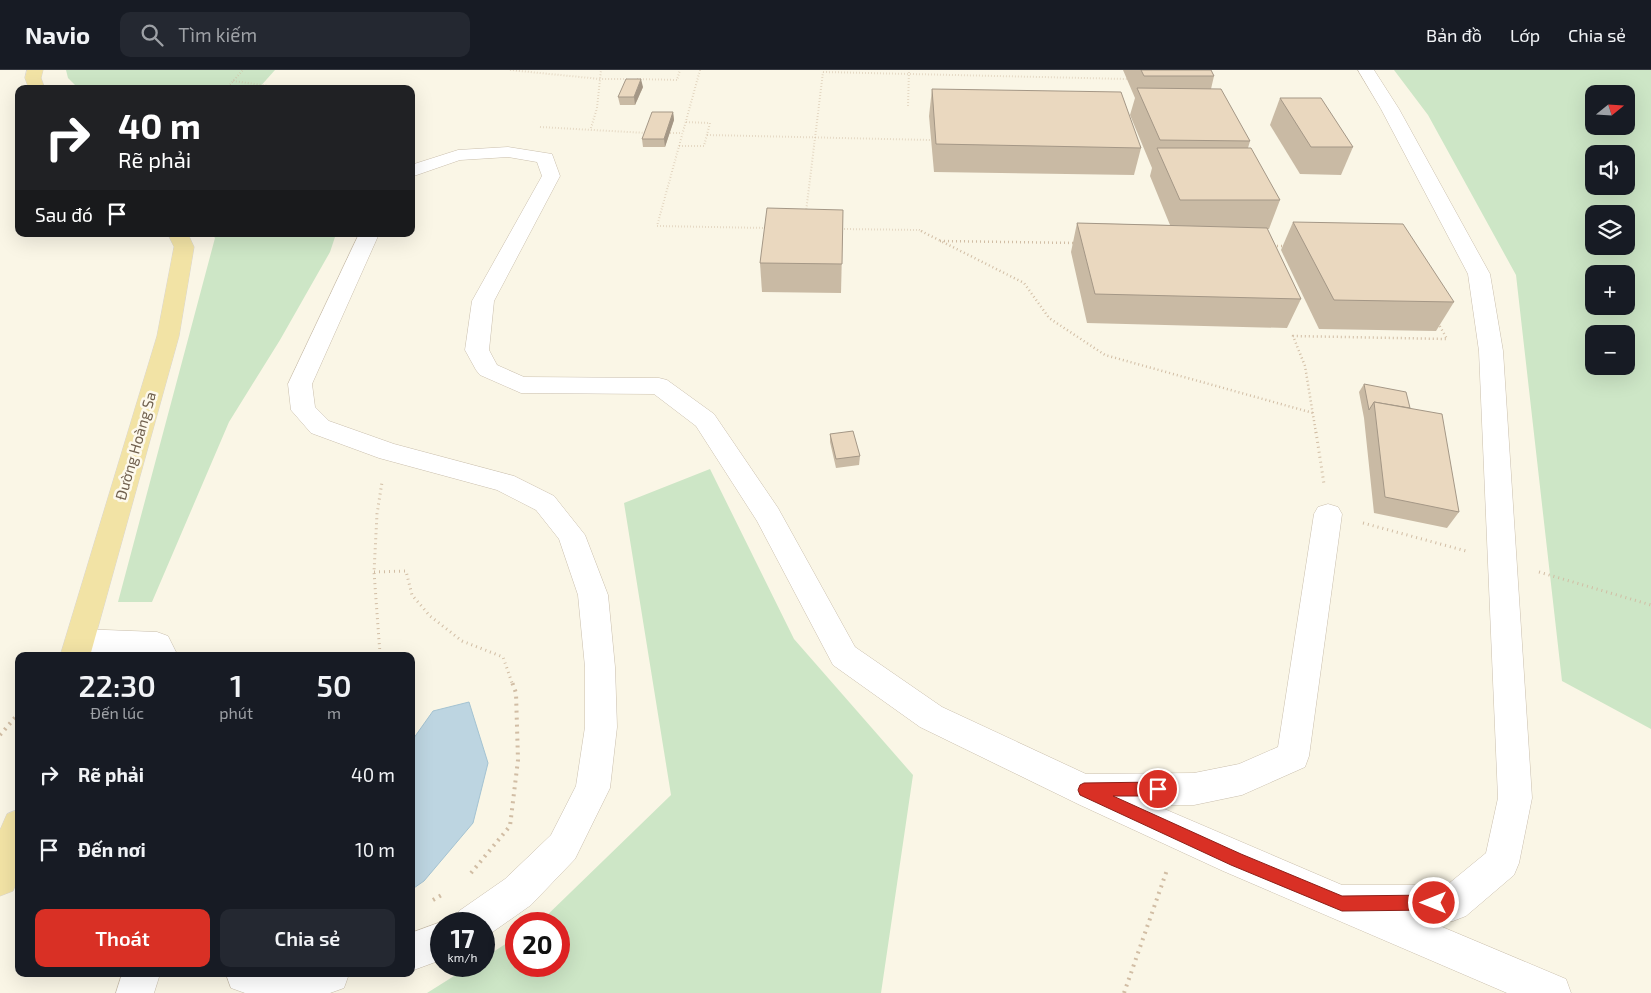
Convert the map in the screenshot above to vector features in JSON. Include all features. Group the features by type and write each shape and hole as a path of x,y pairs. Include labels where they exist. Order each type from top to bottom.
{"main road":[{"path":"35,70 33,78 36,85"},
{"name":"Đường Hoàng Sa","path":"77,649 168,336 184,247 179,237"},
{"path":"0,878 15,837"}],"lane":[{"path":"1342,903 1452,902 1501,863 1515,798 1491,351 1479,274 1390,109 1366,70"},
{"path":"415,171 458,155 508,152 545,158 551,176 483,301 477,350 488,370 521,385 659,386 705,420 768,515 844,656 931,717 1084,790 1180,834 1552,993"},
{"path":"368,237 300,384 303,410 320,427 388,452 506,483 545,503 571,535 594,595 600,667 601,727 593,788 564,847 518,892 489,912"},
{"path":"1084,790 1194,788 1242,780 1293,756 1328,514"},
{"path":"77,649 157,645 161,652"},
{"path":"415,951 430,945"},
{"path":"135,993 140,977"},
{"path":"254,977 263,980 296,977"}],"path":[{"path":"230,85 243,70"},
{"path":"510,70 600,79 677,80 680,70"},
{"path":"591,128 597,108 601,70"},
{"path":"700,70 657,226 775,228"},
{"path":"908,106 909,70"},
{"path":"805,219 823,71 1127,79"},
{"path":"233,81 262,85"},
{"path":"679,146 704,146 710,123 685,122"},
{"path":"670,134 682,134"},
{"path":"707,134 931,140"},
{"path":"833,228 919,230 1024,283 1049,318 1105,355 1313,413"},
{"path":"940,240 1078,243"},
{"path":"1265,246 1295,246"},
{"path":"1328,514 1305,366 1293,336 1447,338 1437,322"},
{"path":"380,652 374,572 377,514 388,452"},
{"path":"1386,528 1651,605"},
{"path":"374,572 406,571 412,595 430,616 462,641 503,656 516,693 518,760 510,826 466,880"},
{"path":"0,735 15,718"},
{"path":"1124,993 1180,834"},
{"path":"427,904 450,889"}],"green space":[{"path":"66,70 275,70 262,85 75,85 68,78"},
{"path":"1394,70 1651,70 1651,729 1562,681 1516,275 1428,115"},
{"path":"335,237 330,252 280,340 229,422 152,602 118,602 215,238"},
{"path":"710,469 794,639 913,775 881,993 427,993 452,977 495,977 495,951 505,944 505,977 570,977 570,912 550,912 671,795 624,503"}],"water":[{"path":"469,702 488,763 473,823 424,881 415,887 415,736 433,711"}],"building":[{"path":"1141,70 1211,70 1214,76 1144,76"},
{"path":"626,79 641,79 634,97 618,97"},
{"path":"1137,88 1221,89 1250,141 1160,140"},
{"path":"932,89 1121,92 1141,148 936,144"},
{"path":"1280,98 1321,98 1353,147 1311,147"},
{"path":"652,112 673,112 664,139 642,139"},
{"path":"1157,148 1251,148 1280,200 1180,200"},
{"path":"767,208 843,210 842,264 760,263"},
{"path":"1293,222 1403,224 1454,302 1334,300"},
{"path":"1077,223 1267,228 1301,299 1095,294"},
{"path":"1364,384 1406,392 1410,408 1374,402 1369,410"},
{"path":"1374,402 1442,414 1459,512 1385,497"},
{"path":"853,431 860,456 836,459 830,434"}],"route":[{"path":"1158,789 1084,790 1236,859 1342,903 1434,903"}]}
